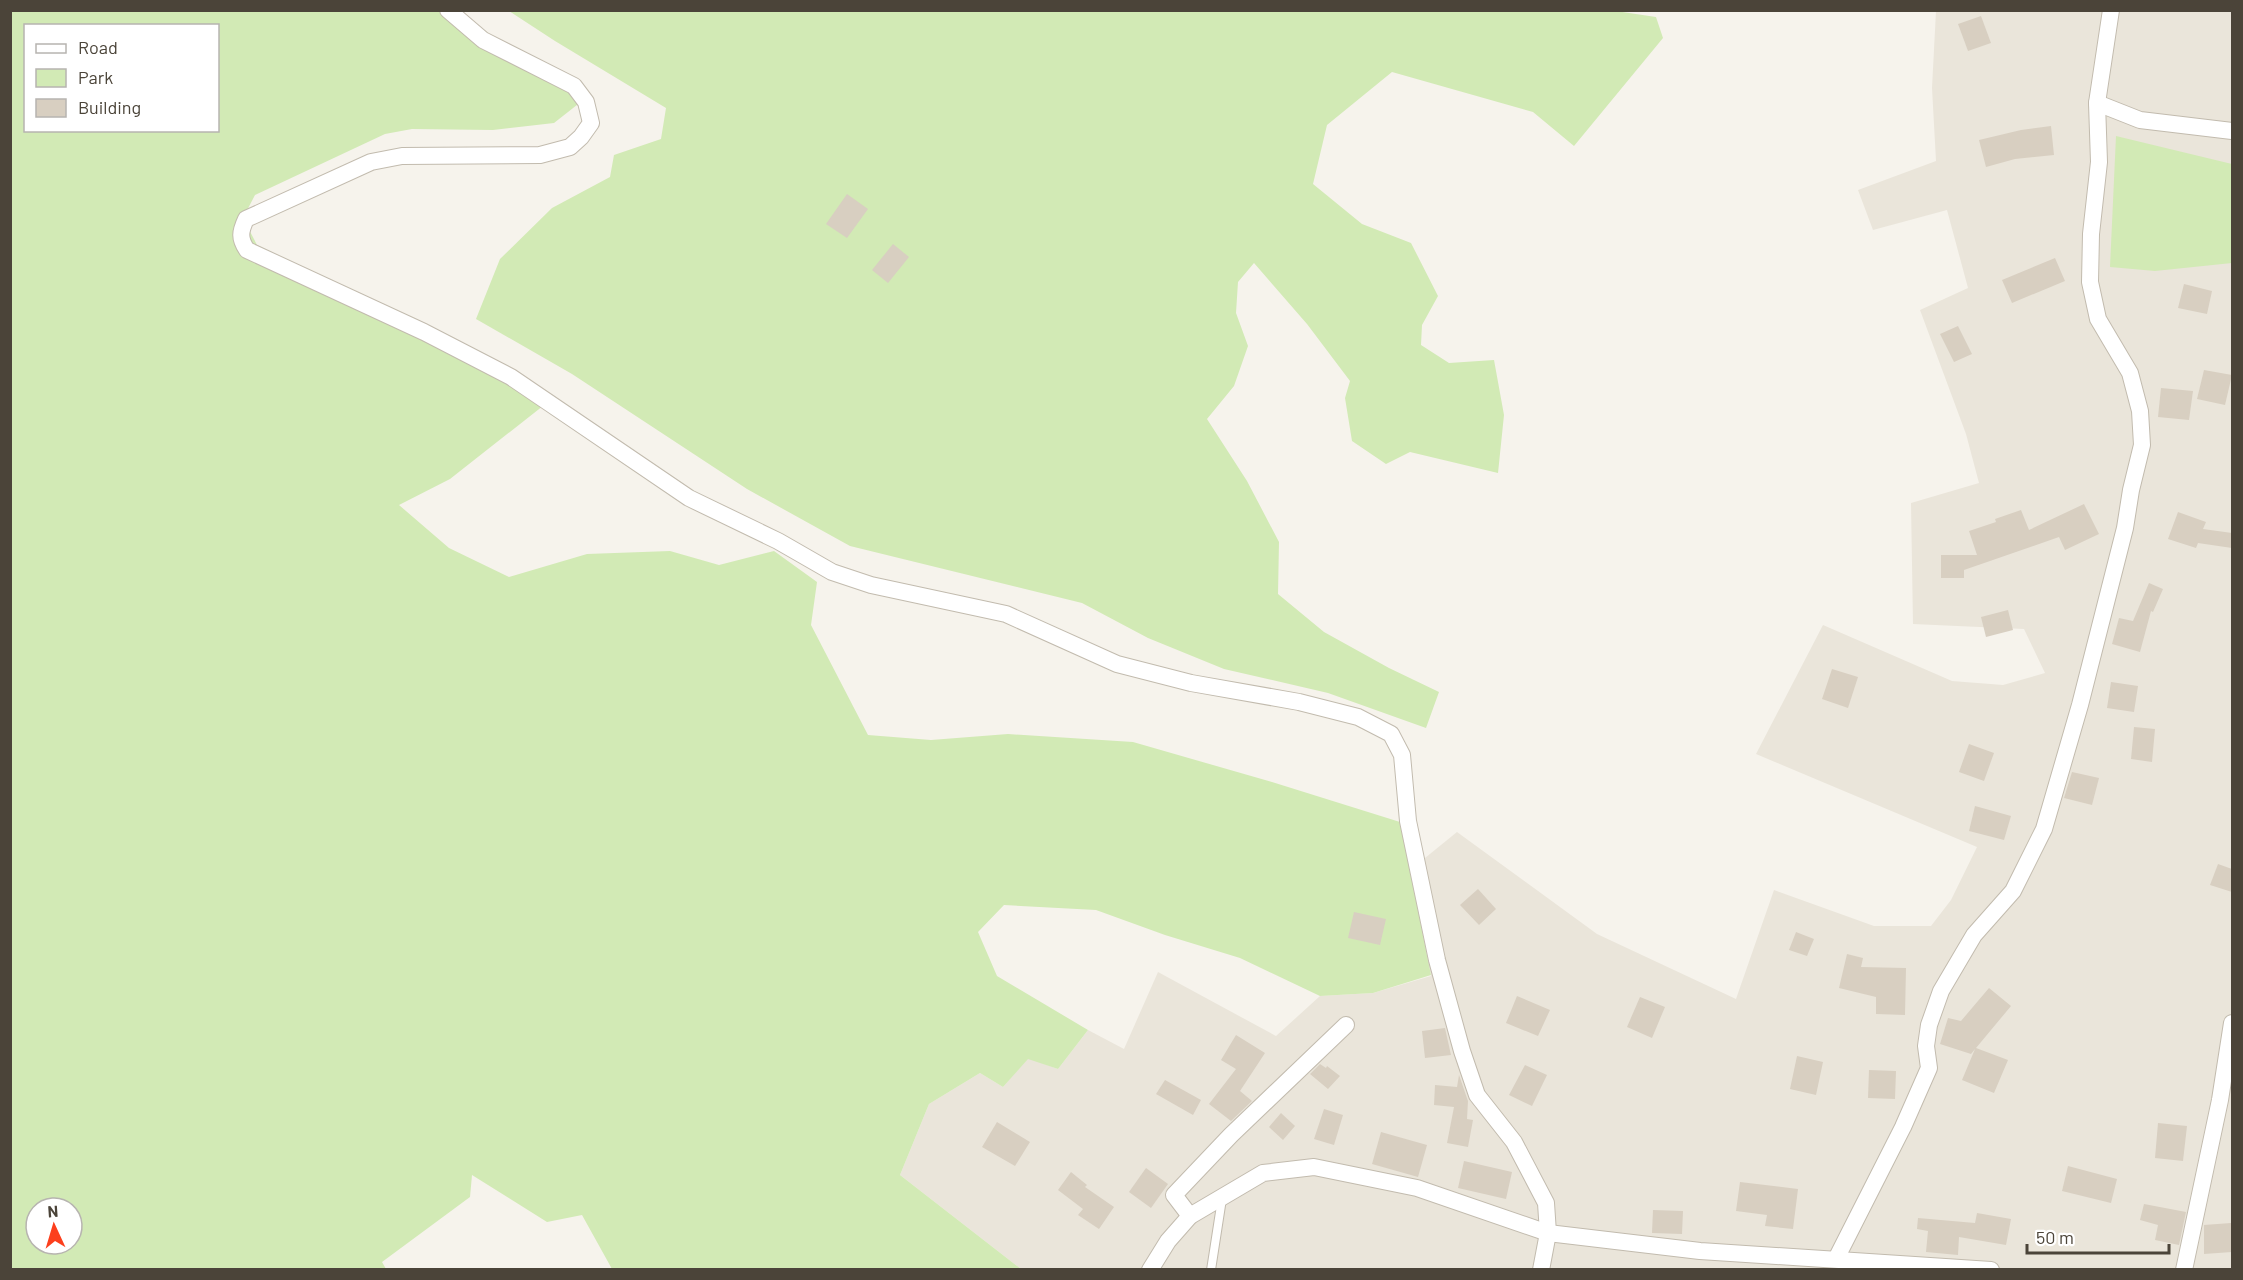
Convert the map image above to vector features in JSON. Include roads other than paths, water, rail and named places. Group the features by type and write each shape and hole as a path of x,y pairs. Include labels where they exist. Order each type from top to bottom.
{"street":[{"path":"448,10 483,40 574,86 586,102 591,123 581,137 570,147 540,155 402,156 371,162 246,219 241,230 241,240 248,250 424,332 511,377 689,498 778,541 832,572 871,585 1006,614 1117,664 1191,683 1299,702 1358,717 1391,734 1402,755 1408,821 1437,960 1476,1095 1514,1142 1547,1208 1548,1233 1541,1269"},
{"path":"1836,1259 1903,1127 1929,1068 1926,1046 1929,1025 1941,990 1974,935 2013,891 2044,829 2080,705 2125,528 2142,445 2140,411 2130,373 2098,319 2090,282 2091,234 2099,162 2097,103 2111,10"},
{"path":"2097,103 2140,120 2232,131"},
{"path":"2184,1269 2220,1100 2232,1023"},
{"path":"1191,1216 1174,1195 1231,1136 1346,1025"},
{"path":"1150,1269 1168,1242 1191,1216 1263,1173 1314,1167 1417,1188 1548,1233 1700,1251 1990,1269"}],"lane":[{"path":"1211,1269 1222,1197"}]}
